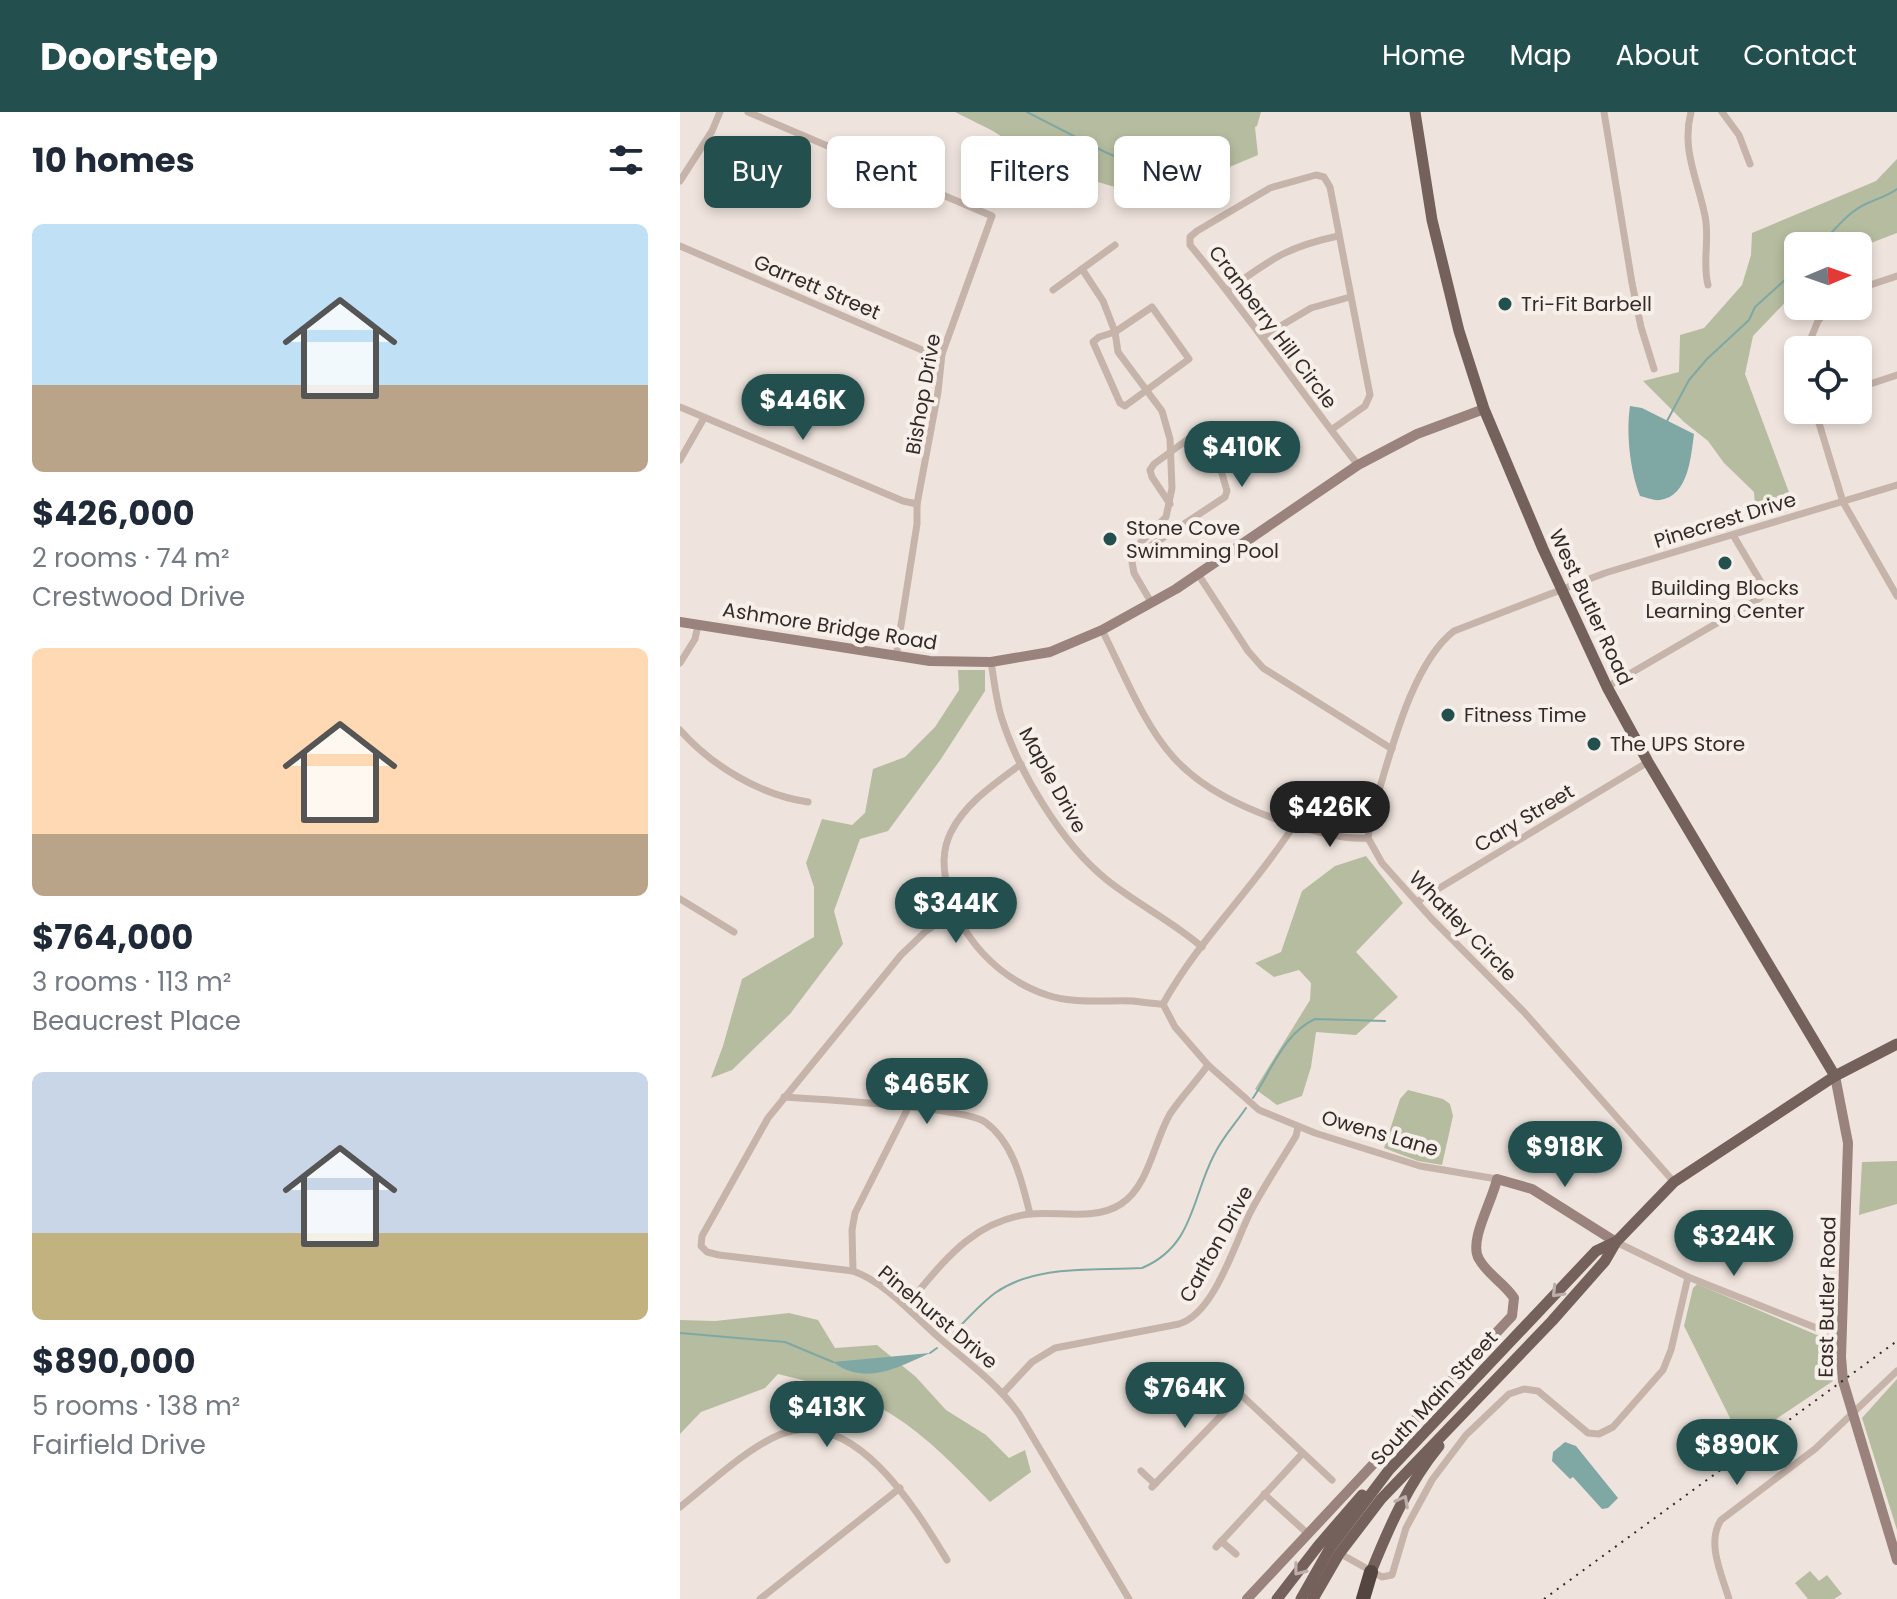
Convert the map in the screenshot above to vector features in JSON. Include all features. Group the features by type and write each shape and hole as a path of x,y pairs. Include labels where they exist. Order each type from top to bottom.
{"highway":[{"path":"1363,1599 1371,1572"}],"main road":[{"name":"West Butler Road","path":"1415,112 1441,262 1462,340 1484,409 1562,589 1607,687 1648,762 1835,1076"},
{"name":"Ashmore Bridge Road","path":"680,622 930,661 991,662 1050,652 1102,630 1198,574 1358,465 1417,434 1484,409"},
{"name":"South Main Street","path":"1313,1599 1335,1551 1605,1261 1616,1242 1674,1182 1835,1076 1897,1044"},
{"name":"East Butler Road","path":"1835,1076 1848,1143 1843,1381 1897,1560"},
{"name":"Owens Lane","path":"1497,1179 1532,1189 1616,1242"},
{"path":"1247,1599 1512,1316 1514,1298 1480,1261 1475,1248 1497,1179"},
{"name":"South Main Street","path":"1301,1599 1389,1470 1596,1251 1616,1242"},
{"path":"1371,1572 1407,1493 1431,1456 1469,1408"},
{"path":"1277,1599 1348,1511 1389,1470"}],"street":[{"path":"680,181 712,131 720,112"},
{"name":"Bishop Drive","path":"748,112 951,200 990,213 992,220 942,354 896,657"},
{"path":"1604,112 1632,283 1654,369"},
{"path":"1691,112 1688,153 1706,219 1708,285"},
{"path":"1722,112 1739,135 1750,164"},
{"name":"Cranberry Hill Circle","path":"1331,430 1365,406 1370,395 1330,187 1324,177 1316,175 1270,188 1190,237 1190,245 1228,290 1331,430 1358,465"},
{"path":"1228,290 1278,254 1303,243 1338,236"},
{"path":"1053,290 1115,245"},
{"name":"Garrett Street","path":"680,246 922,350 942,354"},
{"path":"1082,269 1103,301 1115,332 1118,352 1162,411 1170,439 1170,504 1166,517 1137,546 1132,562 1134,573 1151,602"},
{"path":"1872,284 1897,276"},
{"path":"1262,337 1311,308 1350,297"},
{"path":"1152,307 1189,359 1125,406 1120,403 1093,342 1115,332 1152,307"},
{"path":"1872,383 1897,375"},
{"path":"680,407 903,501 917,504"},
{"path":"680,460 704,418"},
{"path":"1819,424 1843,502 1897,596"},
{"path":"1137,546 1146,549 1225,497 1227,491 1214,446 1202,429 1150,470 1170,504"},
{"name":"Pinecrest Drive","path":"1562,589 1605,573 1897,485"},
{"path":"1607,687 1760,598 1762,584 1733,535"},
{"path":"1198,574 1248,651 1263,668 1392,749"},
{"path":"1102,630 1153,728 1176,760 1234,802 1294,825 1353,839 1368,838 1371,816 1392,749 1421,674 1433,652 1444,639 1466,625 1562,589"},
{"path":"680,663 695,639 698,625"},
{"name":"Maple Drive","path":"991,662 1001,716 1021,764 1057,826 1086,861 1110,882 1166,918 1202,947"},
{"path":"680,730 694,746 723,768 783,796 808,802"},
{"name":"Cary Street","path":"1418,901 1648,762"},
{"path":"1021,764 972,804 950,835 944,856 944,872 954,911 975,945 990,961 1012,978 1036,990 1070,1000 1163,1004 1202,947 1278,851 1294,825"},
{"name":"Whatley Circle","path":"1368,838 1382,863 1524,1012 1674,1182"},
{"path":"680,899 734,932"},
{"name":"Pinehurst Drive","path":"954,911 901,955 784,1097 757,1135 702,1236 701,1246 707,1252 719,1255 853,1271 868,1277 906,1306 1004,1392 1129,1599"},
{"name":"Owens Lane","path":"1163,1004 1180,1034 1208,1065 1259,1110 1298,1127 1420,1166 1497,1179"},
{"path":"906,1306 971,1235 1002,1221 1030,1214 1099,1212 1123,1203 1140,1181 1170,1115 1208,1065"},
{"path":"784,1097 969,1115 987,1124 1002,1140 1013,1159 1030,1214"},
{"path":"853,1271 852,1230 855,1213 908,1108"},
{"name":"Carlton Drive","path":"1004,1392 1032,1362 1055,1348 1179,1324 1195,1317 1213,1290 1298,1127"},
{"name":"Owens Lane","path":"1616,1242 1688,1277 1842,1338"},
{"path":"1335,1551 1382,1577 1392,1575 1406,1528 1432,1480 1466,1435 1509,1394 1524,1389 1538,1391 1588,1433 1605,1433 1613,1427 1663,1370 1671,1350 1688,1277"},
{"path":"1729,1599 1714,1537 1719,1522 1815,1449 1897,1371"},
{"path":"1222,1377 1332,1480"},
{"path":"1141,1471 1153,1485 1241,1395"},
{"path":"680,1507 758,1447 781,1434 802,1429 820,1430 839,1437 884,1471 915,1507 947,1560"},
{"path":"1236,1554 1218,1544 1302,1454"},
{"path":"760,1599 900,1488"},
{"path":"1264,1494 1307,1533"}],"green space":[{"path":"955,112 1261,112 1255,127 1258,155 1230,167 1230,136 1114,136 1114,187 1098,182 1098,136 1001,136"},
{"path":"1897,159 1897,233 1872,243 1872,232 1784,232 1784,304 1753,336 1745,374 1793,503 1756,518 1754,492 1724,463 1708,441 1643,381 1679,372 1680,335 1704,328 1742,285 1751,255 1752,233 1876,181"},
{"path":"958,670 985,670 985,691 941,759 888,831 860,839 834,911 843,944 790,1014 732,1070 711,1078 742,979 814,937 814,887 806,863 822,819 852,825 865,813 873,769 905,757 935,727 959,690"},
{"path":"1366,856 1403,903 1356,952 1398,997 1356,1035 1316,1032 1311,1067 1302,1096 1277,1105 1255,1089 1310,1000 1311,983 1299,970 1274,977 1255,963 1281,952 1302,891 1335,866"},
{"path":"1408,1090 1443,1099 1450,1104 1453,1116 1442,1165 1418,1161 1384,1148 1400,1099"},
{"path":"1897,1161 1897,1204 1859,1215 1862,1162"},
{"path":"1697,1284 1824,1338 1831,1349 1833,1381 1742,1442 1684,1326 1693,1288"},
{"path":"789,1313 818,1320 835,1348 877,1345 916,1377 946,1410 986,1435 1009,1458 1025,1450 1031,1472 990,1502 955,1466 891,1414 851,1395 778,1374 765,1388 701,1412 680,1434 680,1320 715,1321"},
{"path":"1897,1379 1897,1530 1862,1418"},
{"path":"1810,1571 1819,1581 1827,1575 1842,1594 1834,1599 1808,1599 1795,1583"}],"water":[{"path":"1630,406 1642,408 1694,434 1687,473 1683,483 1670,497 1658,500 1640,496 1630,452"},
{"path":"930,1353 893,1369 869,1374 845,1369 833,1362"},
{"path":"1565,1442 1576,1446 1618,1498 1608,1508 1602,1509 1573,1477 1570,1479 1552,1461 1553,1452"}],"waterway":[{"path":"1027,112 1114,156"},
{"path":"1832,232 1854,211 1897,189"},
{"path":"1667,421 1689,380 1749,320 1755,307 1784,281"},
{"path":"1493,971 1500,962"},
{"path":"1253,1098 1279,1054 1304,1025 1315,1019 1385,1021"},
{"path":"950,1337 995,1293 1029,1277 1066,1271 1142,1268 1159,1259 1182,1234 1214,1155 1246,1108"},
{"path":"680,1333 785,1342 833,1362"},
{"path":"930,1353 937,1348"}],"railway":[{"path":"1544,1599 1897,1341"}],"place":[{"name":"Tri-Fit Barbell","path":"1505,304"},
{"name":"Stone Cove Swimming Pool","path":"1110,539"},
{"name":"Building Blocks Learning Center","path":"1725,563"},
{"name":"Fitness Time","path":"1448,715"},
{"name":"The UPS Store","path":"1594,744"}]}
